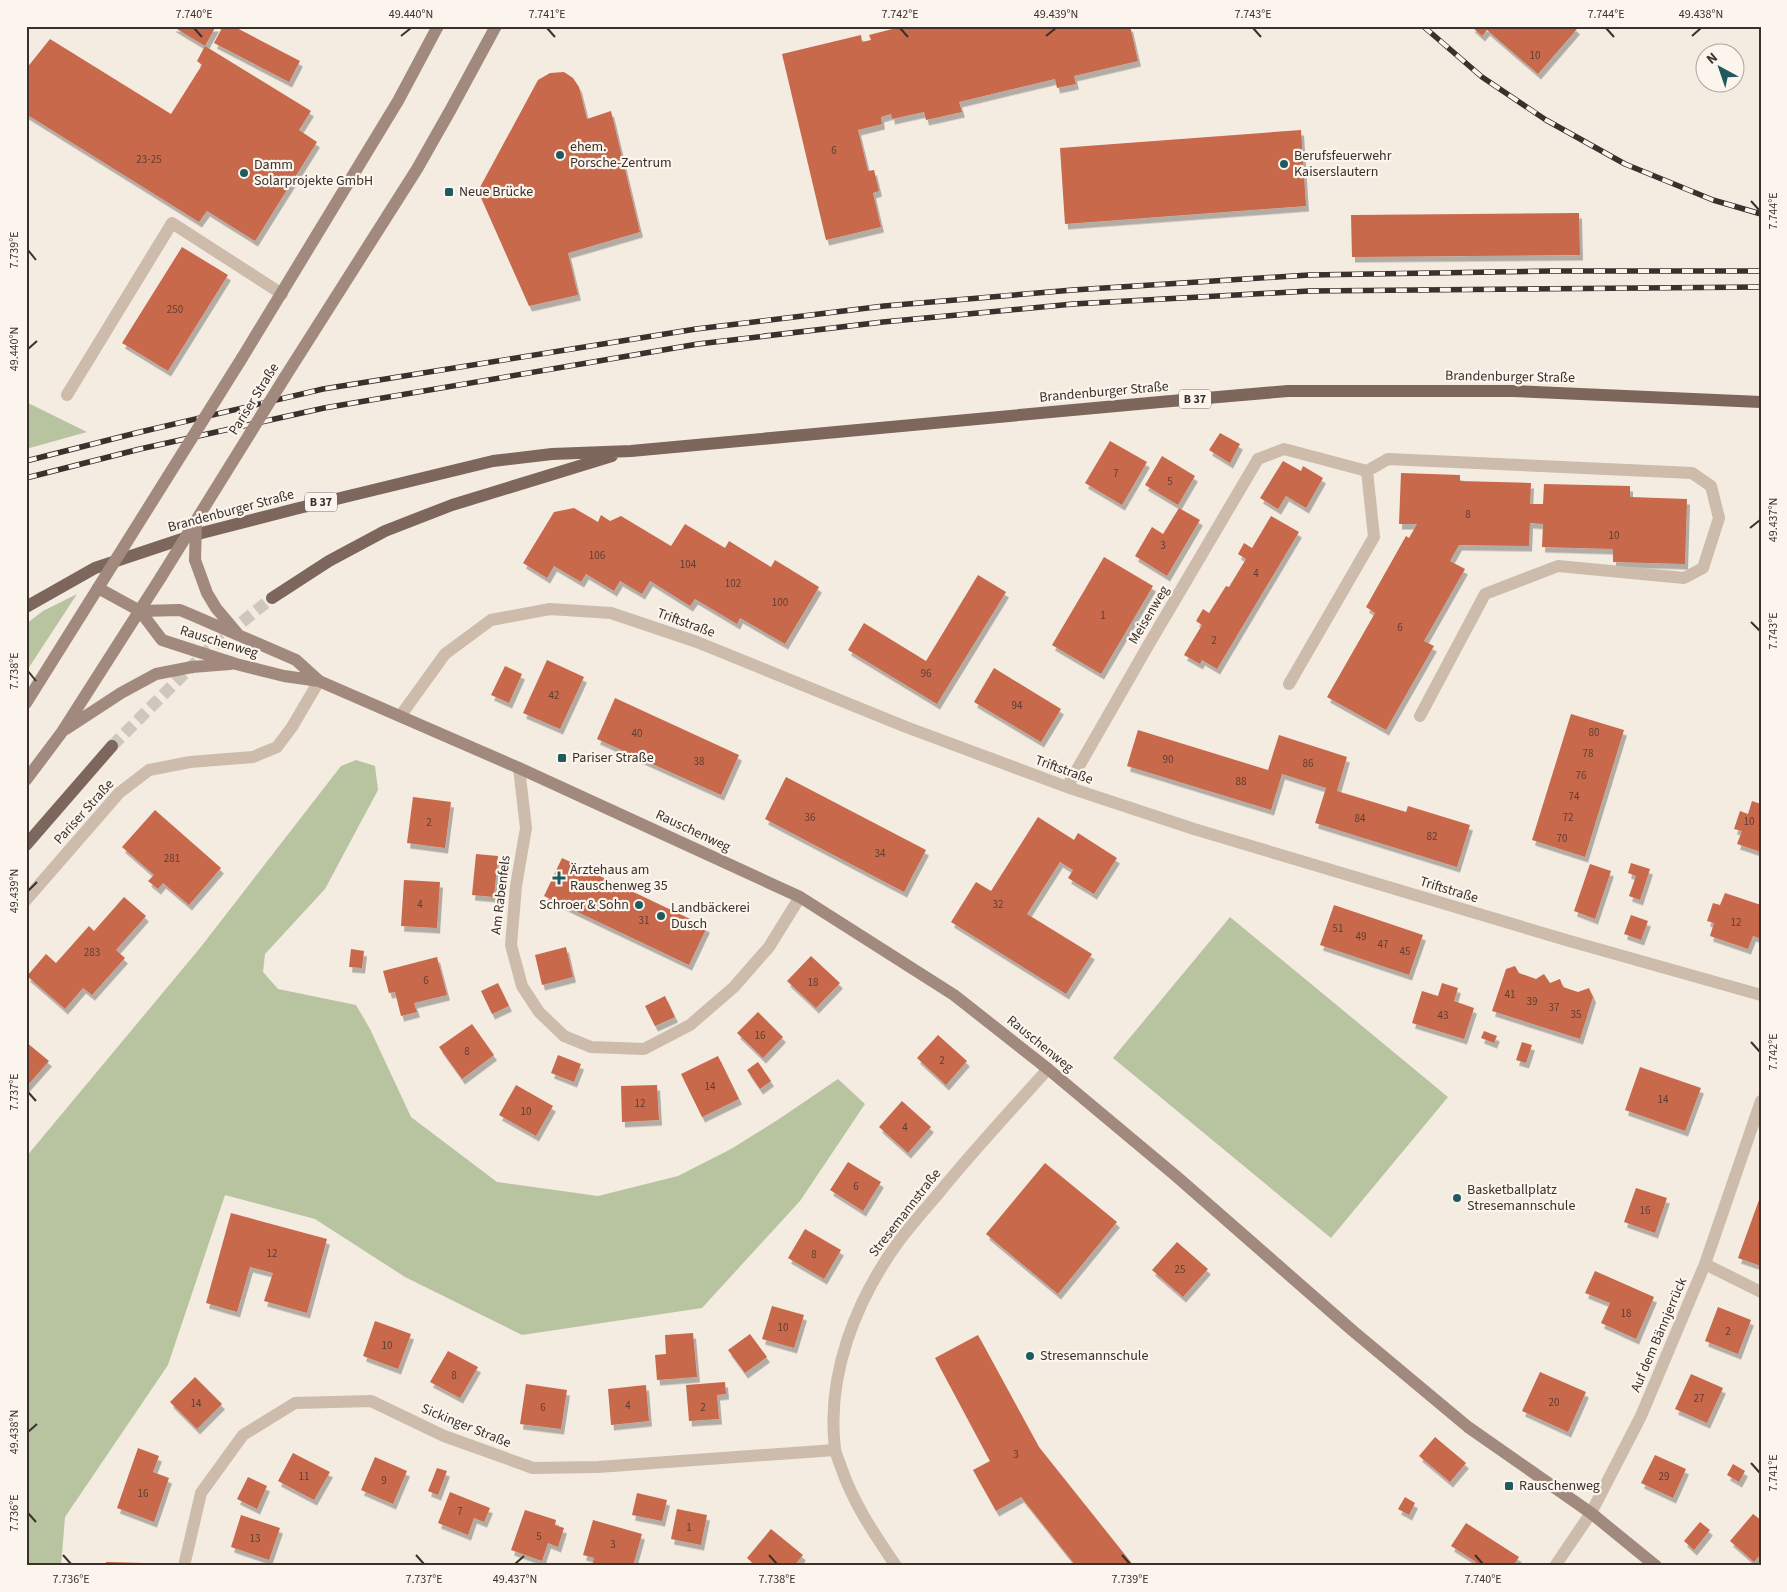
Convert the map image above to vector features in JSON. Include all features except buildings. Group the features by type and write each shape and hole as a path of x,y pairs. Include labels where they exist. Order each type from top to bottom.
{"main road":[{"name":"Brandenburger Straße","path":"26,607 95,568 194,535 493,461 552,454 631,451 1288,391 1512,391 1761,402"},
{"name":"Brandenburger Straße","path":"272,598 328,561 385,531 461,502 631,451"},
{"path":"26,845 112,746"}],"street":[{"path":"26,703 282,294 398,101 438,26"},
{"name":"Pariser Straße","path":"26,780 62,732 140,611 417,169 452,109 496,26"},
{"path":"68,395 172,223 282,294"},
{"name":"Meisenweg","path":"1067,788 1258,459 1284,449 1366,471"},
{"path":"1289,684 1374,537 1366,471 1388,458 1692,474 1712,486 1719,518 1703,568 1684,578 1558,566 1485,594 1420,716"},
{"path":"196,519 195,560 207,593 216,608 238,634"},
{"path":"98,588 140,611"},
{"name":"Rauschenweg","path":"140,611 180,610 296,660 319,680"},
{"name":"Triftstraße","path":"400,715 445,654 491,620 550,610 611,613 697,642 906,727 1067,788 1194,829 1566,940 1761,995"},
{"name":"Rauschenweg","path":"140,611 162,640 236,664 284,676 319,680 520,768 800,897 954,995 1048,1069 1176,1176 1353,1331 1468,1427 1591,1513 1656,1566"},
{"path":"62,732 121,693 156,674 192,667 236,664"},
{"name":"Pariser Straße","path":"26,900 119,793 149,770 190,762 253,757 277,747 292,727 319,680"},
{"name":"Am Rabenfels","path":"520,768 526,828 516,886 511,945 522,986 539,1012 564,1036 591,1047 644,1049 690,1025 734,987 769,947 800,897"},
{"name":"Stresemannstraße","path":"896,1566 858,1506 835,1450 834,1407 839,1367 849,1332 861,1304 875,1279 900,1241 964,1162 1048,1069"},
{"name":"Auf dem Bännjerrück","path":"1555,1566 1591,1513 1641,1416 1705,1264 1761,1101"},
{"path":"1705,1264 1761,1292"},
{"name":"Sickinger Straße","path":"184,1566 201,1493 243,1435 296,1403 371,1401 444,1436 533,1468 598,1467 835,1450"}],"green space":[{"path":"26,402 87,432 26,449"},
{"path":"77,594 26,672 26,624 43,611"},
{"path":"356,760 375,766 378,790 325,889 265,954 263,972 278,989 356,1005 370,1029 411,1117 497,1182 598,1196 678,1176 731,1149 838,1079 865,1104 800,1201 702,1308 522,1335 405,1277 315,1219 225,1195 168,1365 65,1517 61,1566 26,1566 26,1157 200,948 341,766"},
{"path":"1230,917 1448,1097 1331,1238 1113,1058"}],"tunnel":[{"path":"112,746 211,647 272,598"}],"railway":[{"path":"1423,26 1482,77 1546,120 1625,164 1713,200 1761,214"},
{"path":"26,461 323,389 696,329 884,306 1073,290 1309,275 1550,271 1761,271"},
{"path":"26,478 140,449 324,408 698,344 883,322 1073,304 1309,291 1761,287"}],"place":[{"name":"ehem. Porsche-Zentrum","path":"560,155"},
{"name":"Berufsfeuerwehr Kaiserslautern","path":"1284,164"},
{"name":"Damm Solarprojekte GmbH","path":"244,173"},
{"name":"Neue Brücke","path":"449,192"},
{"name":"Pariser Straße","path":"562,758"},
{"name":"Ärztehaus am Rauschenweg 35","path":"559,878"},
{"name":"Schroer & Sohn","path":"639,905"},
{"name":"Landbäckerei Dusch","path":"661,916"},
{"name":"Basketballplatz Stresemannschule","path":"1457,1198"},
{"name":"Stresemannschule","path":"1030,1356"},
{"name":"Rauschenweg","path":"1509,1486"}]}
